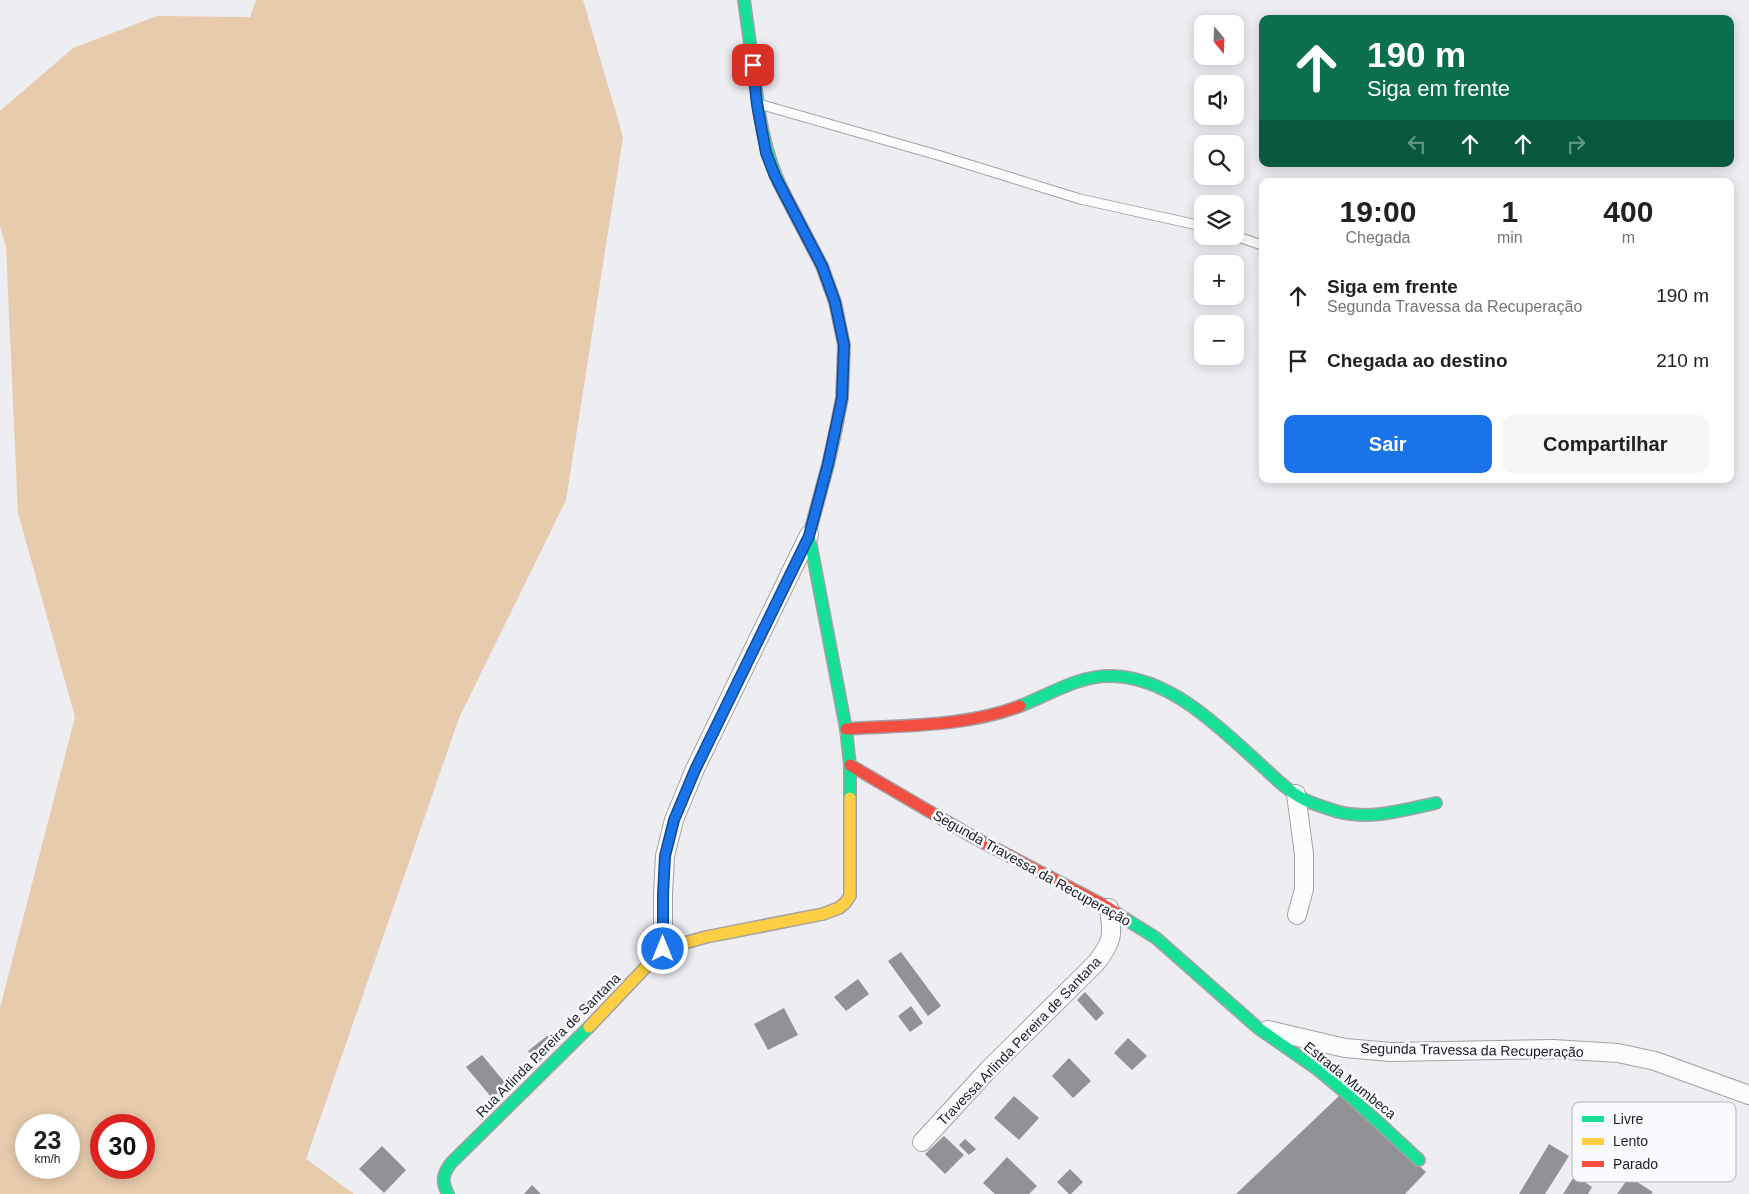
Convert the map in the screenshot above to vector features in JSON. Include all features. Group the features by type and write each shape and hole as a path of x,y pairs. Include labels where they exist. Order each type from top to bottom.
{"street":[{"path":"744,0 757,104 766,153 775,176 822,266 835,302 844,345 842,398 828,464 809,536 699,761 674,820 665,856 663,949 706,937 824,914 839,909 846,904 850,896 850,765 846,729 836,687 809,536"},
{"path":"846,729 957,722 980,718 1031,702 1072,683 1096,677 1114,676 1142,681 1163,688 1186,702 1233,740 1282,784 1309,802 1340,812 1369,815 1396,812 1436,802"},
{"name":"Segunda Travessa da Recuperação","path":"850,765 973,838 1109,908 1156,938 1258,1028 1345,1048 1391,1052 1553,1049 1618,1053 1655,1062 1749,1095"},
{"path":"1296,794 1304,854 1304,889 1297,915"},
{"name":"Travessa Arlinda Pereira de Santana","path":"922,1142 988,1070 1096,963 1106,950 1112,937 1109,908"},
{"name":"Rua Arlinda Pereira de Santana","path":"448,1194 444,1186 443,1175 451,1163 605,1011 663,949"},
{"name":"Estrada Mumbeca","path":"1258,1028 1345,1092 1419,1160"}],"lane":[{"path":"757,104 941,156 1080,199 1194,224"},
{"path":"1244,239 1259,244"}],"shaded area":[{"path":"256,0 583,0 623,137 566,500 459,718 306,1159 354,1194 0,1194 0,1008 75,717 18,513 6,247 0,226 0,111 73,48 157,16 250,17"}],"building":[{"path":"901,952 941,1006 928,1016 888,961"},
{"path":"858,979 869,994 846,1011 834,997"},
{"path":"1085,992 1104,1013 1096,1021 1077,1000"},
{"path":"911,1006 923,1023 910,1032 898,1016"},
{"path":"784,1008 798,1035 768,1050 754,1024"},
{"path":"552,1032 561,1043 537,1063 528,1051"},
{"path":"1128,1038 1147,1056 1132,1070 1114,1053"},
{"path":"482,1055 507,1085 492,1098 466,1067"},
{"path":"1069,1058 1091,1081 1073,1098 1052,1076"},
{"path":"1340,1095 1426,1172 1405,1194 1236,1194"},
{"path":"1014,1096 1039,1118 1019,1140 994,1118"},
{"path":"944,1136 964,1155 945,1174 925,1154"},
{"path":"965,1139 976,1149 969,1155 959,1145"},
{"path":"1549,1144 1569,1156 1545,1194 1519,1194"},
{"path":"382,1146 406,1170 384,1193 359,1169"},
{"path":"1007,1157 1037,1186 1029,1194 995,1194 983,1183"},
{"path":"1070,1169 1083,1182 1069,1194 1057,1182"},
{"path":"1572,1180 1572,1182 1585,1182 1592,1187 1588,1194 1563,1194"},
{"path":"1625,1182 1637,1182 1653,1192 1651,1194 1617,1194"},
{"path":"532,1185 541,1194 524,1194"}],"traffic: fast":[{"path":"744,0 762,130 771,162 784,193"},
{"path":"836,429 809,535 846,729 850,765 850,798"},
{"path":"1020,706 1065,686 1088,679 1113,676 1135,679 1155,686 1194,708 1230,737 1284,786 1303,799 1339,812 1363,815 1388,813 1436,803"},
{"path":"1124,918 1156,938 1258,1028 1317,1069 1352,1098 1419,1160"},
{"path":"448,1194 444,1185 444,1178 451,1163 589,1027"}],"traffic: slow":[{"path":"784,193 822,266 835,302 844,345 842,398 836,429"},
{"path":"589,1027 663,949 706,937 823,914 839,908 845,903 850,896 850,798"}],"traffic: jam":[{"path":"846,729 934,724 978,718 1020,706"},
{"path":"850,765 973,837 1109,908 1124,918"}],"route":[{"path":"663,949 665,856 674,820 695,770 809,536 828,464 842,398 844,345 835,302 822,266 775,176 766,153 757,104 753,65"}]}
